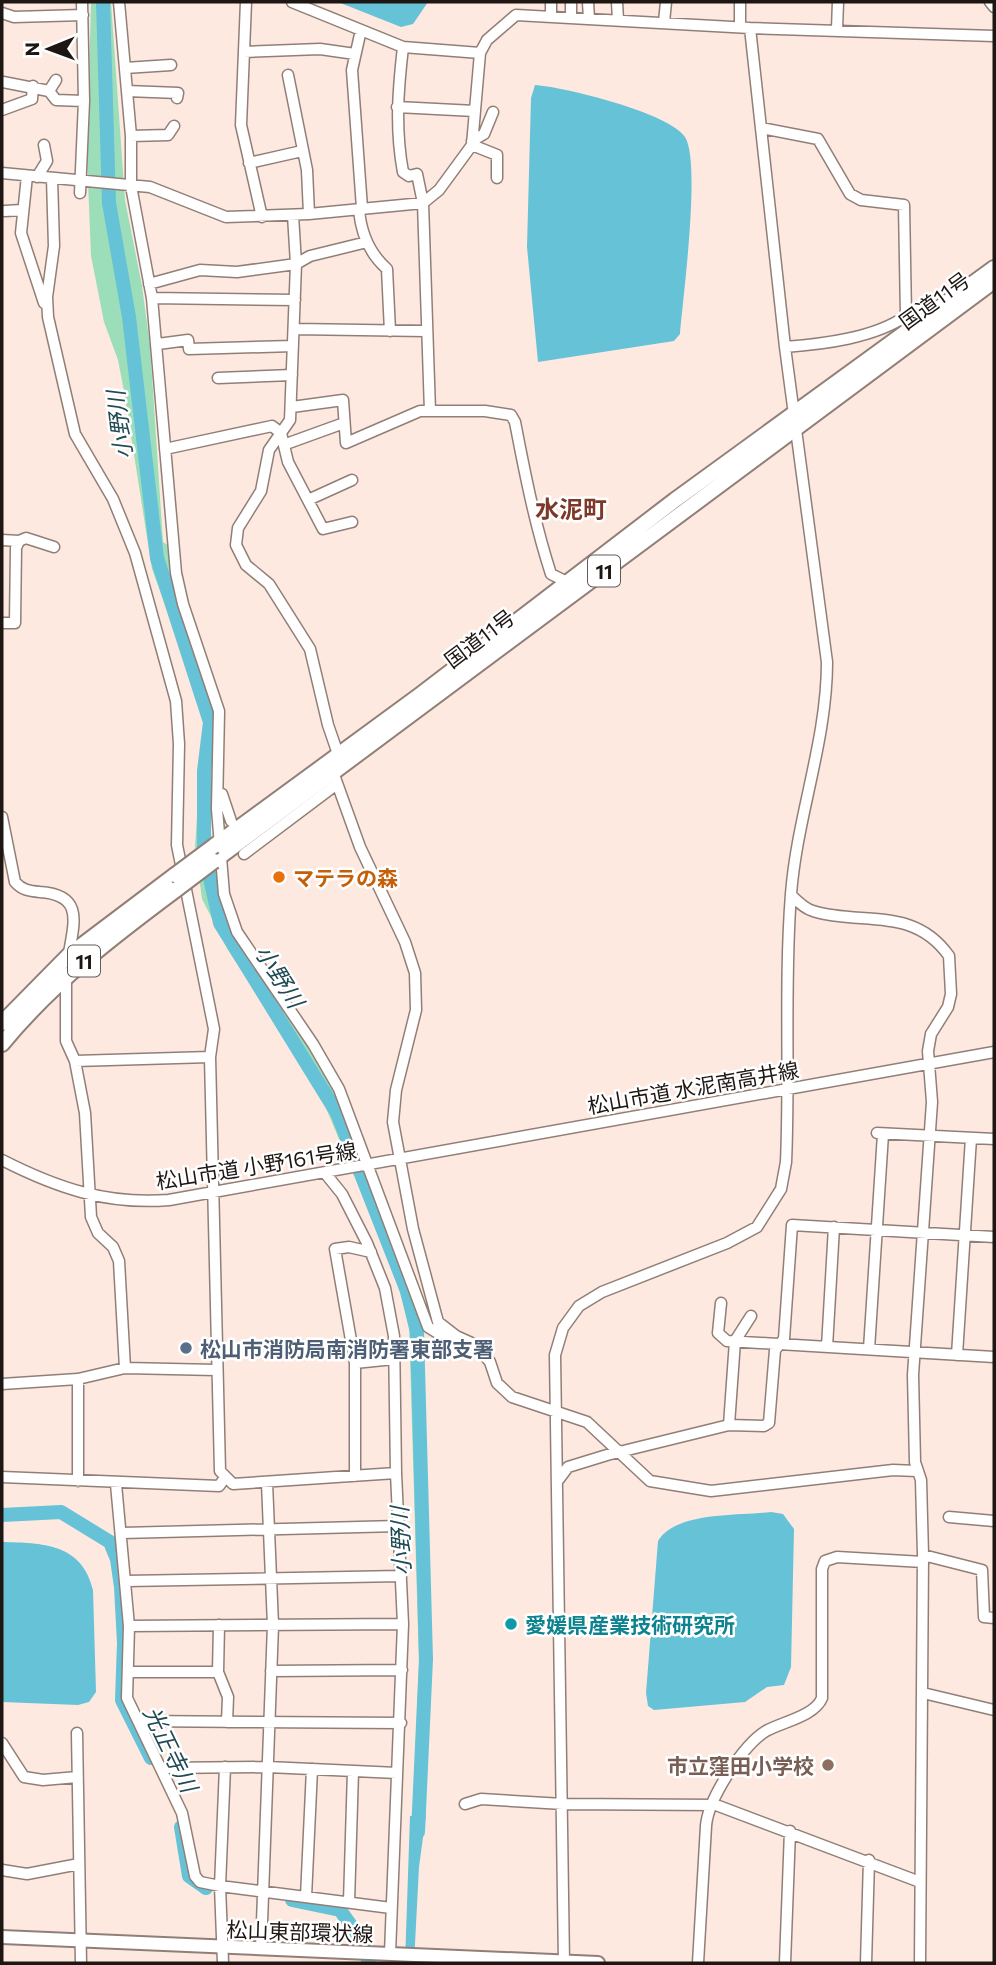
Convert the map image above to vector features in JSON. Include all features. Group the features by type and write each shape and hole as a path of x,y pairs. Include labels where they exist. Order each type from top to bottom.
{"highway":[{"name":"国道11号","path":"217,851 335,778 574,586 675,500 794,421 916,324 994,268"},
{"name":"国道11号","path":"916,324 994,281"},
{"name":"国道11号","path":"2,1023 69,955 176,882 338,754 574,586"},
{"name":"国道11号","path":"2,1044 26,1015 66,976 176,882"}],"main road":[{"name":"松山東部環状線","path":"2,1937 362,1955 394,1953 420,1958 598,1963"}],"street":[{"path":"80,193 83,181 84,101 82,2"},
{"path":"119,2 131,136 130,186 152,298 158,345 179,590 219,711 217,851 224,894 237,932 313,1044 332,1078 428,1327 476,1345 485,1354 497,1383 512,1397 587,1422 650,1481 711,1491 893,1470 917,1471"},
{"path":"246,2 240,106 248,163 262,217"},
{"path":"292,2 403,47 480,53"},
{"path":"516,15 517,2"},
{"path":"551,2 551,17"},
{"path":"571,2 571,18"},
{"path":"588,2 589,19"},
{"path":"617,2 618,20"},
{"path":"664,22 666,2"},
{"path":"564,1962 559,1479 555,1355 563,1328 579,1306 602,1292 727,1243 757,1227 781,1189 786,1162 791,895 797,846 827,688 812,541 794,421 761,128 740,2"},
{"path":"837,29 838,2"},
{"path":"990,2 994,7"},
{"path":"2,13 14,17 83,15"},
{"path":"472,143 480,53 487,40 516,15 994,36"},
{"path":"361,30 352,78 360,209 367,242 378,260 387,268 390,331"},
{"path":"403,47 397,107 403,172 409,176 417,174 423,203 430,411"},
{"path":"244,52 320,50 355,54"},
{"path":"125,68 171,65"},
{"path":"288,75 307,170 309,214"},
{"path":"49,91 57,80"},
{"path":"3,82 49,91 56,100 84,101"},
{"path":"2,110 32,99 33,86"},
{"path":"127,91 177,93 177,98"},
{"path":"397,107 475,111"},
{"path":"2,173 156,189 226,217 309,214 423,203 439,190 472,143 484,134 493,112"},
{"path":"131,136 168,135 174,126"},
{"path":"761,128 818,139 850,194 861,200 904,205 916,324 785,347"},
{"path":"472,143 497,155 497,178"},
{"path":"44,145 47,161 32,176 22,211 21,233 48,317 75,434 113,499 135,553 176,701 179,744 176,788 177,845 194,916 200,969 212,1014 214,1042 209,1057 220,1471 224,1479 233,1484 396,1473"},
{"path":"248,163 302,150"},
{"path":"48,317 47,297 54,246 52,178"},
{"path":"5,211 22,211"},
{"path":"293,215 296,264 290,419 269,450 261,491 238,528 236,545 246,565 269,584 310,649 328,725 338,754 335,778 376,885 405,942 415,973 416,1010 396,1090 393,1122 398,1160 434,1313 438,1322 456,1336"},
{"path":"149,284 200,270 237,272 296,264 328,251 367,242"},
{"path":"152,298 295,300"},
{"path":"295,329 426,331"},
{"path":"158,345 188,340 189,349 293,346"},
{"path":"218,378 292,375"},
{"path":"292,407 342,400 346,443 420,411 485,411 514,418 534,524 542,549 551,574 574,586"},
{"path":"286,444 344,424"},
{"path":"165,449 272,426 281,433 286,444 288,462 323,529 352,523"},
{"path":"308,500 352,480"},
{"path":"2,540 19,541 26,538 54,547"},
{"path":"2,623 15,623 16,548 19,541"},
{"path":"244,854 335,778"},
{"path":"217,785 231,821"},
{"path":"2,817 15,881 30,891 61,895 69,900 73,909 66,976 66,1041 75,1061 85,1113 91,1217 99,1233 113,1247 118,1261 125,1368"},
{"path":"791,895 810,911 894,920 926,935 949,956 951,994 948,1007 931,1034 928,1063 932,1101 915,1353 917,1471 921,1480 923,1558 920,1963"},
{"name":"松山市道 水泥南高井線","path":"398,1160 994,1052"},
{"path":"75,1061 209,1057"},
{"path":"869,1349 880,1133 994,1139"},
{"path":"957,1355 971,1138"},
{"name":"松山市道 小野161号線","path":"2,1160 44,1182 90,1196 145,1202 214,1194 398,1160"},
{"path":"325,1173 356,1218 371,1252 385,1287 394,1336 396,1473 403,1624 401,1723 391,1908 394,1953"},
{"path":"559,1479 568,1467 729,1425 765,1426 769,1423 775,1350 784,1339 792,1225 994,1237"},
{"path":"827,1347 834,1227"},
{"path":"355,1476 355,1363 335,1249 349,1247 371,1252"},
{"path":"721,1303 718,1333 727,1341 994,1357"},
{"path":"729,1425 734,1341 751,1317"},
{"path":"355,1363 394,1359"},
{"path":"2,1384 78,1379 125,1368 216,1370"},
{"path":"78,1379 78,1481"},
{"path":"2,1477 116,1484 219,1486 224,1479"},
{"path":"261,1949 273,1625 267,1483"},
{"path":"116,1484 130,1626 127,1698 183,1813 195,1876 200,1882 391,1908"},
{"path":"949,1517 994,1521"},
{"path":"122,1533 398,1526"},
{"path":"698,1963 706,1826 711,1805 754,1740 819,1704 822,1569 825,1561 837,1557 923,1558 982,1570 984,1617 994,1618"},
{"path":"126,1581 401,1576"},
{"path":"130,1626 403,1624"},
{"path":"219,1625 218,1672 228,1697 227,1722"},
{"path":"271,1671 402,1670"},
{"path":"128,1672 218,1672"},
{"path":"923,1693 994,1710"},
{"path":"138,1721 401,1723"},
{"path":"76,1733 81,1963"},
{"path":"2,1743 24,1777 43,1780 78,1777"},
{"path":"223,1963 220,1885 225,1767"},
{"path":"162,1768 268,1767 397,1773"},
{"path":"306,1897 312,1769"},
{"path":"349,1902 353,1771"},
{"path":"465,1804 481,1799 563,1804 711,1805 869,1860 920,1882"},
{"path":"785,1963 790,1831"},
{"path":"866,1963 869,1860"},
{"path":"2,1870 27,1874 79,1864"}],"green space":[{"path":"91,2 111,2 125,200 142,286 150,346 163,542 169,546 176,599 213,705 211,832 214,879 238,944 301,1035 335,1094 414,1292 422,1324 423,1486 430,1617 424,1815 413,1815 419,1664 409,1324 392,1265 315,1082 228,950 202,899 195,846 204,713 152,569 118,360 104,322 91,256 87,157"}],"water":[{"path":"338,2 428,2 413,24 401,27"},
{"path":"535,85 591,96 639,111 675,128 685,137 690,151 690,231 680,334 674,341 538,362 527,247 531,98"},
{"path":"771,1512 783,1514 794,1529 791,1667 784,1685 767,1687 745,1702 654,1710 648,1706 646,1693 658,1541 667,1531 693,1520"},
{"path":"2,1542 32,1543 58,1549 70,1554 88,1574 93,1590 96,1692 89,1702 78,1705 2,1702"},
{"path":"426,1815 419,1867 414,1963 405,1963 410,1816"}],"waterway":[{"name":"小野川","path":"103,2 109,203 129,317 157,558 210,722 204,771 204,851 220,923 337,1113 407,1291 417,1332 426,1659 418,1832"},
{"name":"光正寺川","path":"2,1515 61,1512 110,1542 117,1559 121,1587 124,1643 122,1700 151,1758"},
{"name":"光正寺川","path":"181,1827 189,1876 206,1888"},
{"name":"光正寺川","path":"292,1900 340,1910 362,1941 369,1963"}],"place":[{"name":"マテラの森","path":"279,877"},
{"name":"松山市消防局南消防署東部支署","path":"186,1348"},
{"name":"愛媛県産業技術研究所","path":"511,1624"},
{"name":"市立窪田小学校","path":"828,1765"}],"district":[{"name":"水泥町","path":"571,508"}]}
